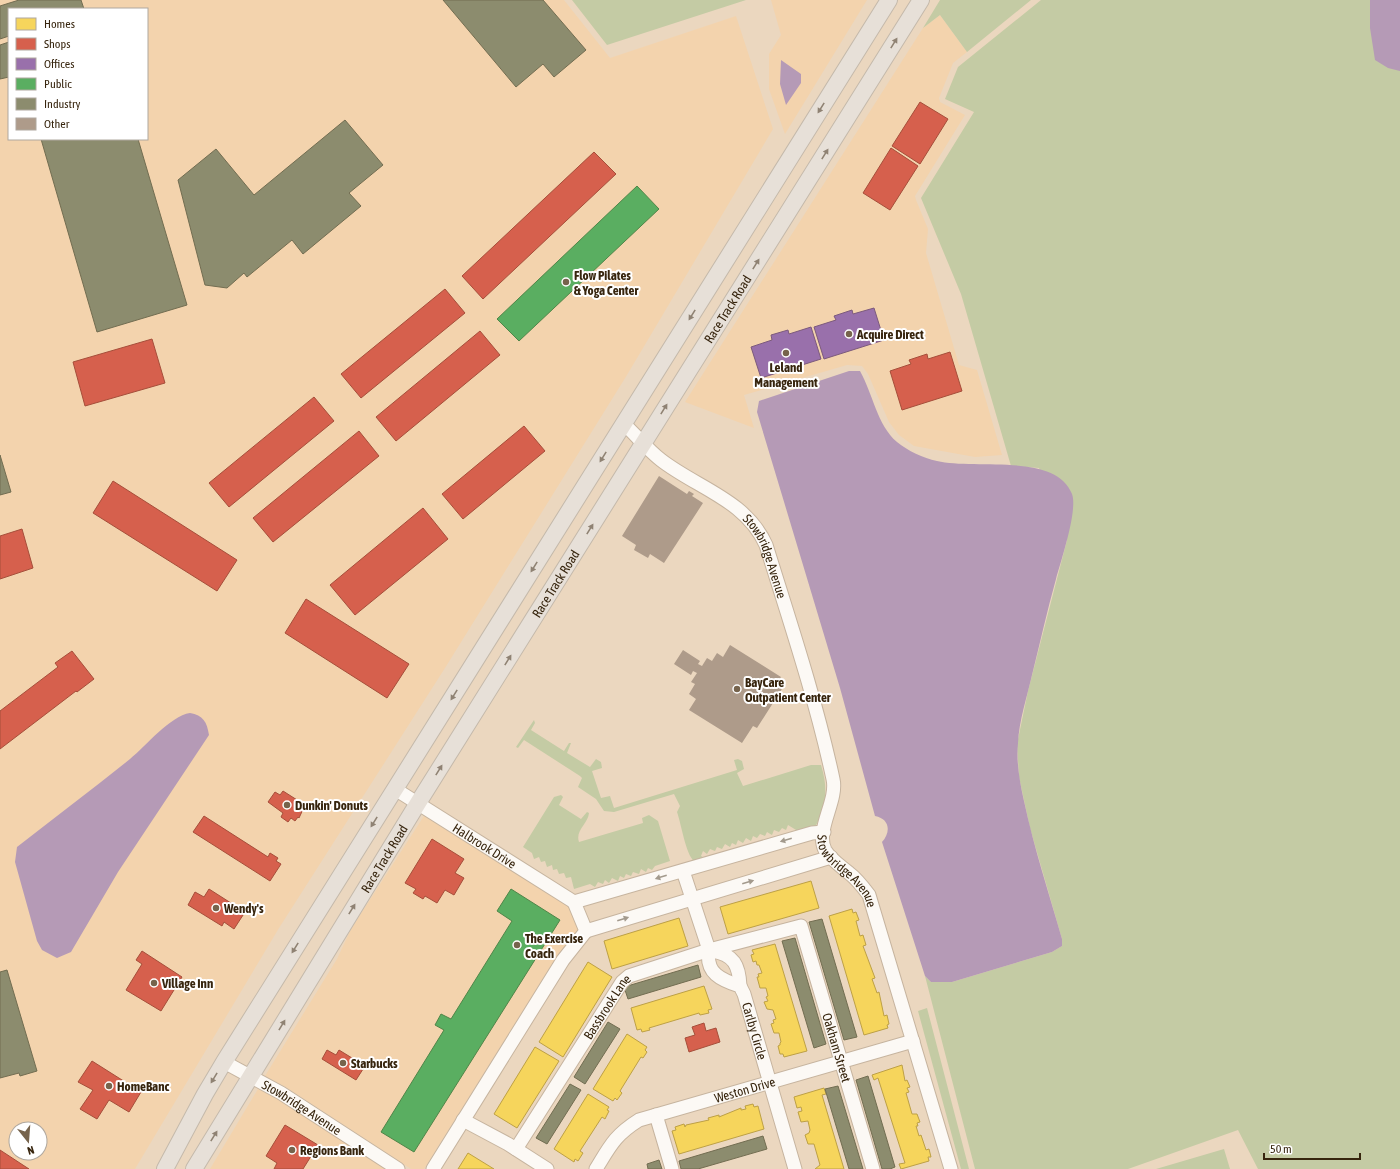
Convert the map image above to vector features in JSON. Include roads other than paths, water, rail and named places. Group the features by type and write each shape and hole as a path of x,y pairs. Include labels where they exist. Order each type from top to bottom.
{"main road":[{"name":"Race Track Road","path":"165,1169 224,1062 889,0"},
{"name":"Race Track Road","path":"194,1169 418,803 921,0"},
{"path":"760,206 783,221"}],"street":[{"name":"Stowbridge Avenue","path":"624,424 661,460 744,513 761,535 787,612 815,707 833,779 833,797 826,818 824,832 823,843 825,850 856,879 869,896 951,1169"},
{"name":"Halbrook Drive","path":"395,789 574,902"},
{"path":"586,931 574,902 812,833 824,832"},
{"path":"433,1169 563,960 586,931 831,857"},
{"name":"Carlby Circle","path":"683,871 709,950 708,964 721,979 740,986"},
{"name":"Bassbrook Lane","path":"516,1149 622,982 629,976 709,950 801,926"},
{"name":"Oakham Street","path":"801,926 873,1169"},
{"name":"Carlby Circle","path":"709,950 727,954 738,969 740,986 750,1011 795,1169"},
{"name":"Weston Drive","path":"596,1169 610,1145 622,1130 639,1120 913,1041"},
{"name":"Stowbridge Avenue","path":"224,1062 281,1093 398,1169"},
{"path":"656,1115 672,1169"},
{"path":"464,1120 516,1149 547,1169"}],"place":[{"name":"Flow Pilates & Yoga Center","path":"566,282"},
{"name":"Acquire Direct","path":"849,334"},
{"name":"Leland Management","path":"786,353"},
{"name":"BayCare Outpatient Center","path":"737,689"},
{"name":"Dunkin' Donuts","path":"287,805"},
{"name":"Wendy's","path":"216,908"},
{"name":"The Exercise Coach","path":"517,945"},
{"name":"Village Inn","path":"154,983"},
{"name":"Starbucks","path":"343,1063"},
{"name":"HomeBanc","path":"109,1086"},
{"name":"Regions Bank","path":"292,1150"}]}
